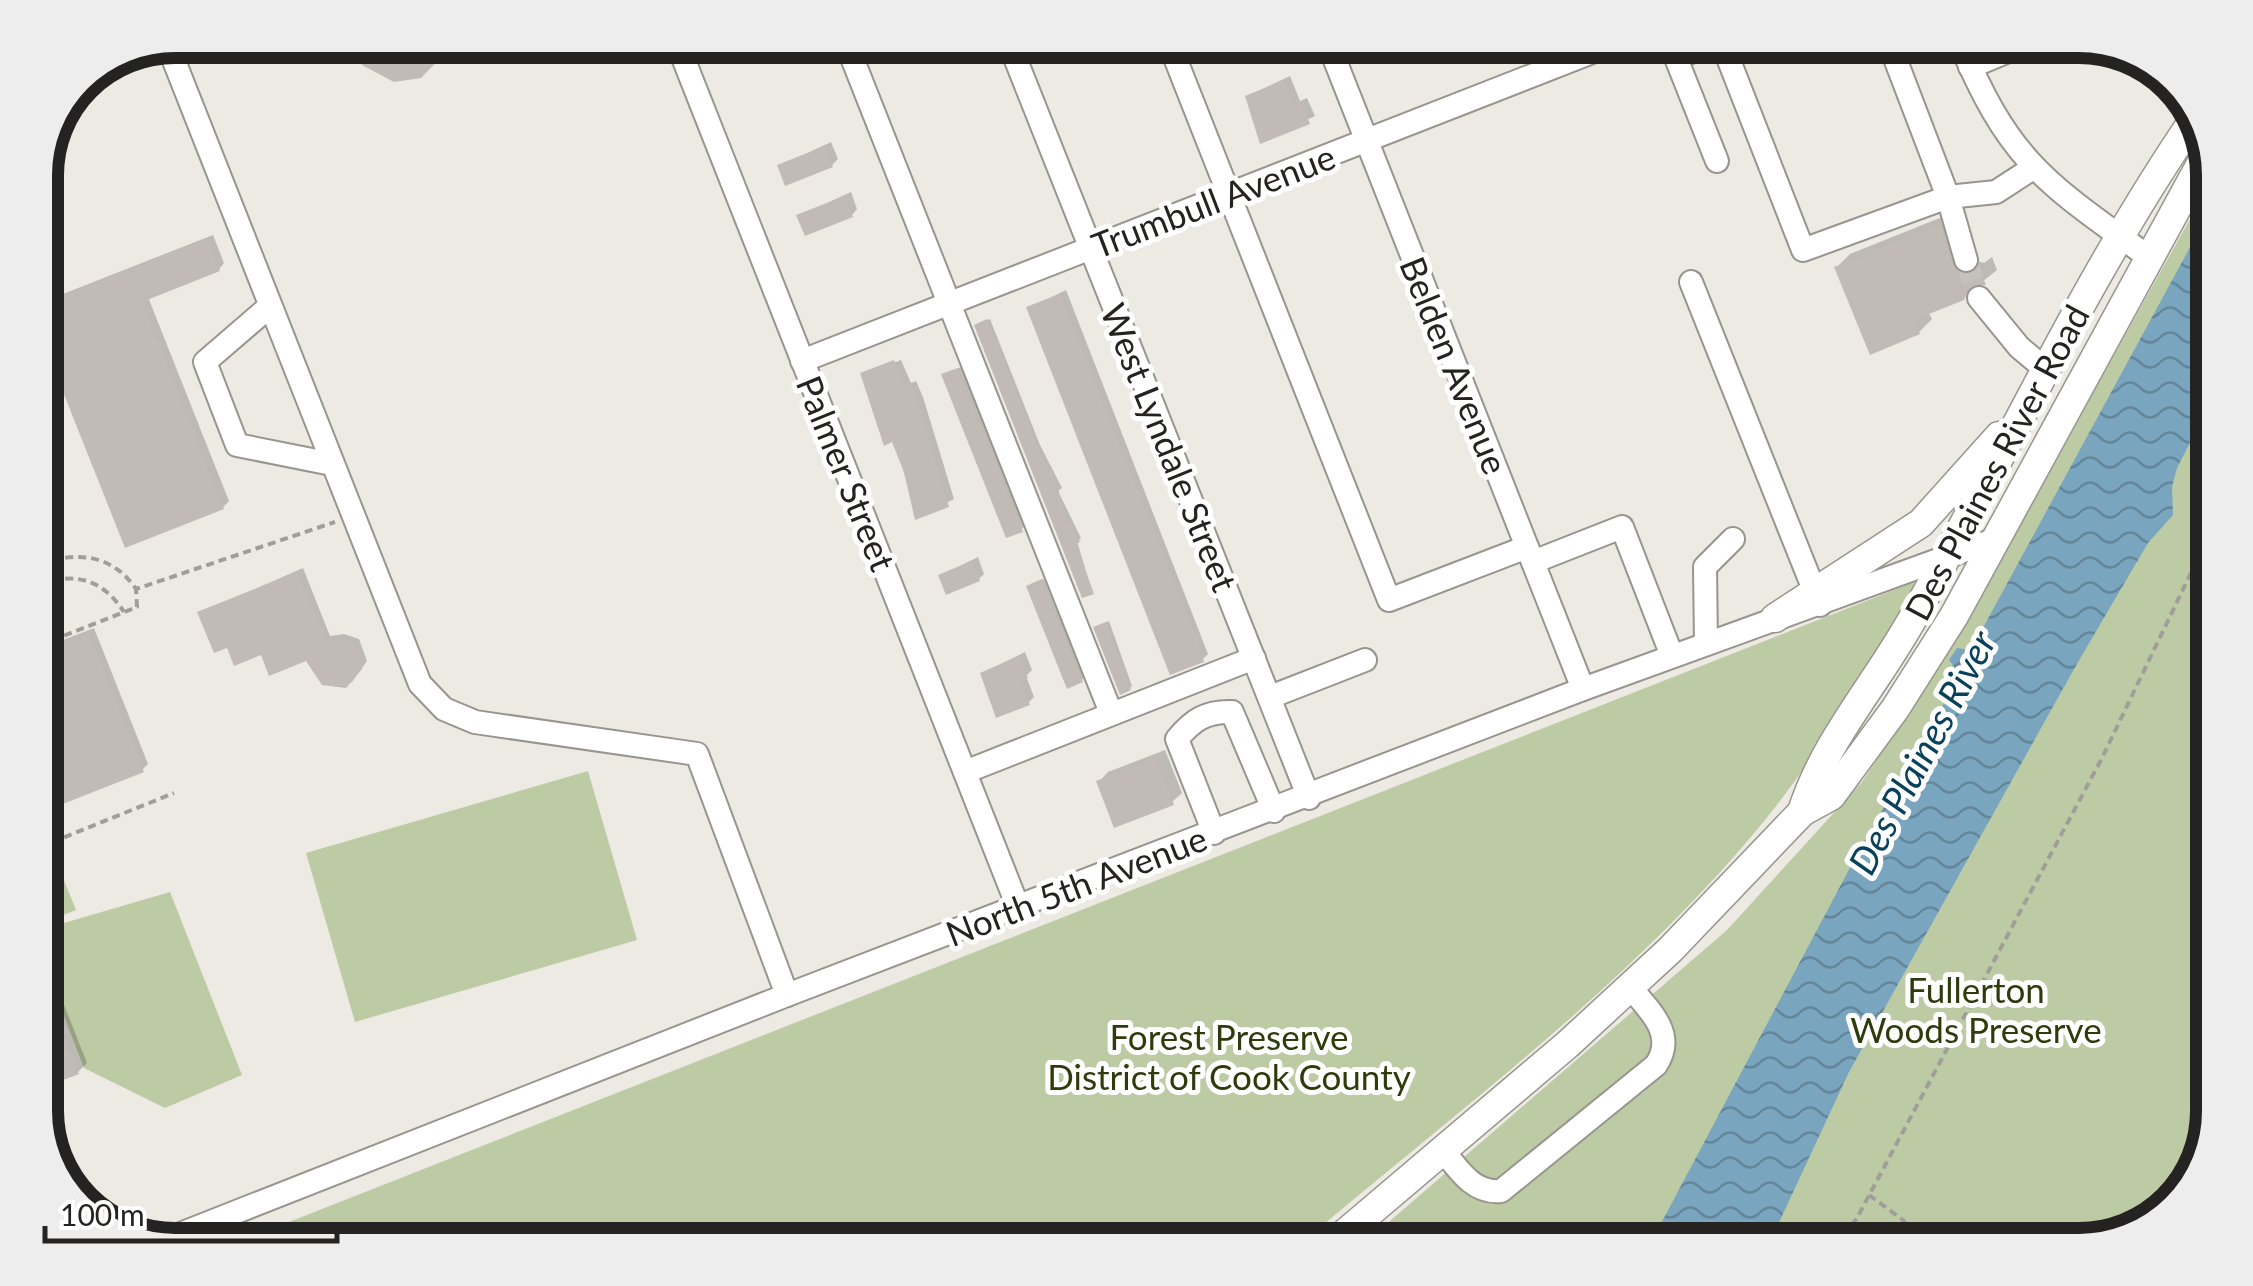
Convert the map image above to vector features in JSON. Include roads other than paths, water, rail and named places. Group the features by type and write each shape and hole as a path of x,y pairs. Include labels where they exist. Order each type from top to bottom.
{"main road":[{"name":"Des Plaines River Road","path":"1802,812 1814,772 1880,674 2118,235 2187,130"},
{"name":"Des Plaines River Road","path":"1351,1228 1630,987 1802,812 1830,796 1895,710 1996,539 2195,175"},
{"path":"1774,618 1818,598 1920,523 2029,400"}],"street":[{"path":"173,58 420,684 444,709 475,722 697,754 787,995"},
{"name":"Palmer Street","path":"683,58 1018,907"},
{"path":"852,58 1112,714"},
{"name":"West Lyndale Street","path":"1015,58 1309,798"},
{"path":"1175,58 1389,600 1622,527 1672,656"},
{"name":"Belden Avenue","path":"1334,58 1583,689"},
{"name":"Trumbull Avenue","path":"802,361 1577,58"},
{"path":"1676,58 1717,160"},
{"path":"1728,58 1803,250 1948,197 1996,192 2033,168"},
{"path":"1895,58 1948,197 1966,260"},
{"path":"1966,58 1999,128 2033,168 2080,210 2150,258"},
{"path":"1970,67 1992,58"},
{"path":"1691,282 1818,598 1996,539"},
{"path":"1980,298 2019,347 2046,368"},
{"path":"270,306 205,362 224,412 237,444 332,464"},
{"path":"1706,644 1705,567 1733,538"},
{"name":"North 5th Avenue","path":"196,1228 787,995 1774,618"},
{"path":"965,772 1254,658"},
{"path":"1270,697 1365,660"},
{"path":"1214,834 1177,739 1191,722 1214,711 1232,712 1274,811"},
{"path":"1442,1149 1471,1183 1488,1192 1501,1191 1513,1186 1656,1065 1665,1048 1662,1029 1630,987"}],"water":[{"name":"Des Plaines River","path":"2195,238 2195,432 2177,468 2172,487 2173,515 2148,543 2078,662 1849,1072 1776,1228 1659,1228 1861,847 1951,691 1957,671 1949,660 1957,648 1969,650"}],"tunnel":[{"path":"1966,260 1979,298"}],"park label":[{"name":"Fullerton Woods Preserve","path":"1976,1009"},
{"name":"Forest Preserve District of Cook County","path":"1229,1056"}]}
